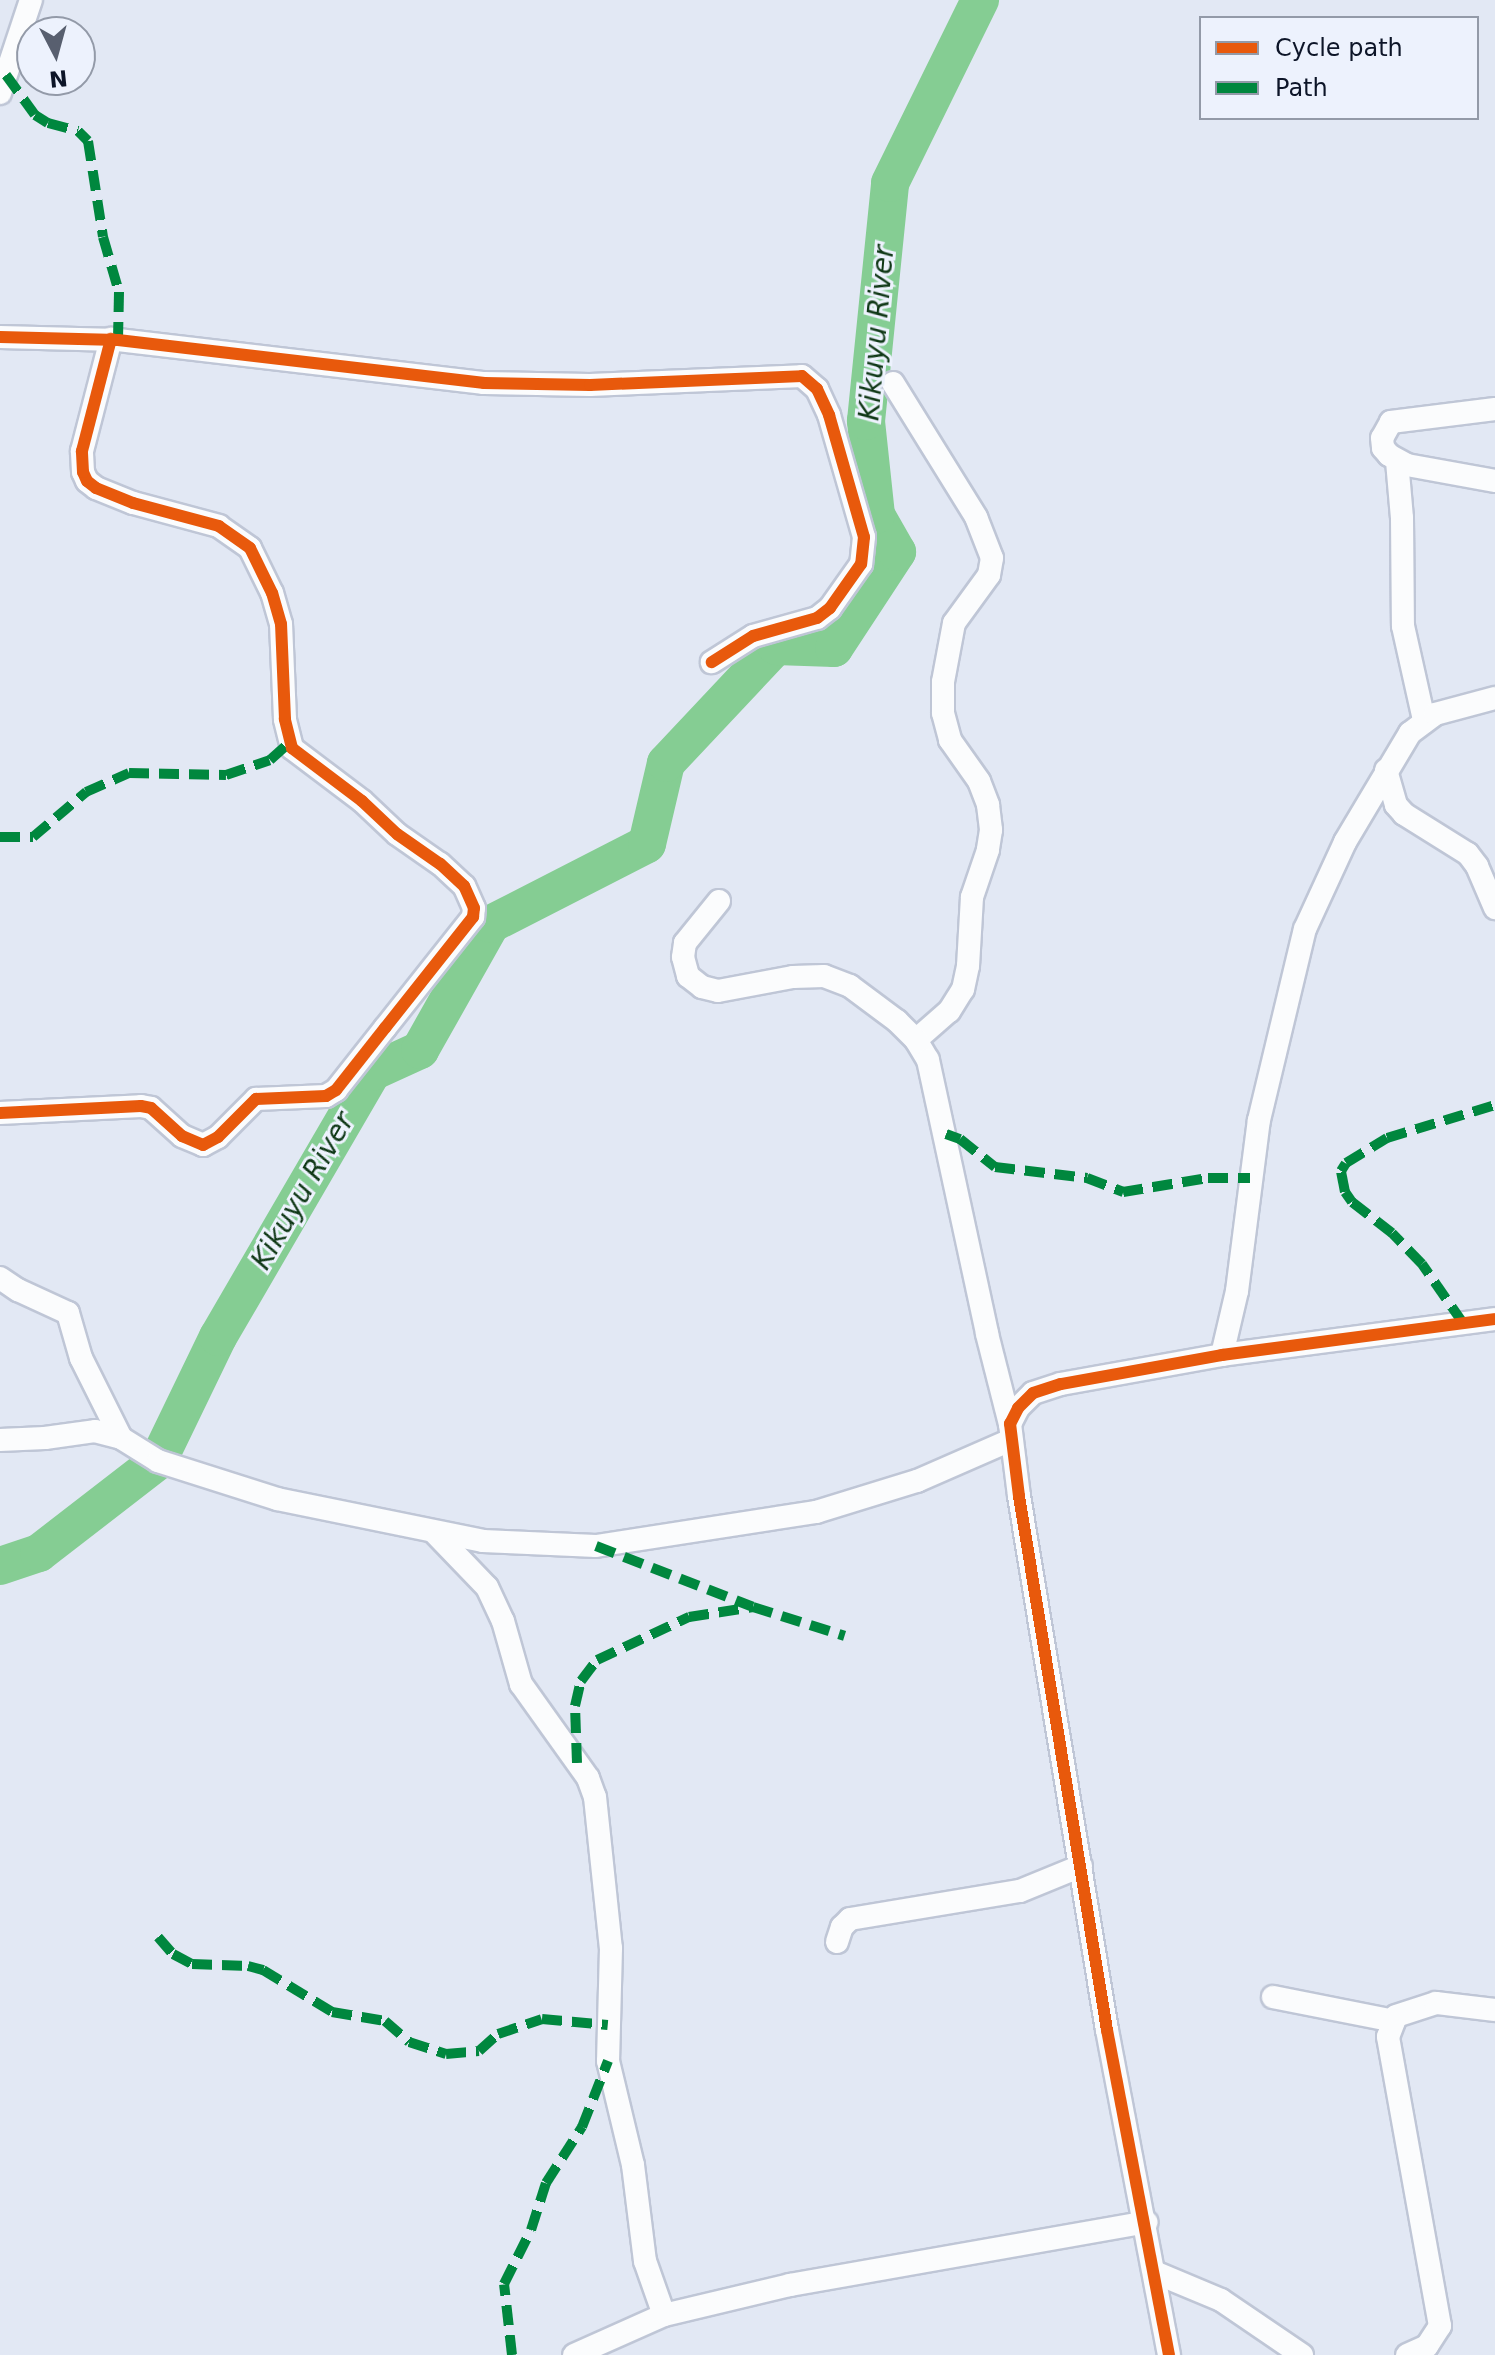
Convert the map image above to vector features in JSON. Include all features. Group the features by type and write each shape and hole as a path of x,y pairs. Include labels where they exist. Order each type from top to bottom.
{"street":[{"path":"0,93 4,65 31,0"},
{"path":"0,337 111,339 484,383 590,385 802,376 817,389 829,415 864,537 861,564 830,608 817,618 753,636 712,662"},
{"path":"0,1113 141,1106 151,1108 182,1136 203,1145 218,1137 256,1099 326,1096 336,1090 473,917 474,908 464,886 440,864 397,834 362,801 292,748 285,719 281,624 272,593 250,548 219,526 133,503 96,488 87,481 83,472 82,451 111,339"},
{"path":"893,383 970,506 991,548 992,558 989,575 954,623 943,697 943,713 950,740 979,781 988,805 991,830 988,850 972,897 968,966 963,989 949,1011 916,1040"},
{"path":"1495,409 1391,422 1384,429 1383,448 1397,461 1495,481"},
{"path":"1397,461 1402,518 1403,626 1424,720"},
{"path":"1222,1355 1237,1291 1259,1120 1305,929 1345,842 1410,733 1424,720 1495,698"},
{"path":"1386,770 1396,805 1404,814 1468,854 1477,866 1495,908"},
{"path":"719,901 685,943 683,957 688,976 702,987 718,991 793,977 824,976 850,986 897,1021 916,1040 928,1060 1011,1432 1107,2030 1169,2355"},
{"path":"0,1278 18,1290 68,1313 81,1358 121,1438"},
{"path":"0,1440 95,1431 121,1438 158,1461 277,1499 483,1541 596,1546 731,1528 816,1512 917,1481 1011,1432 1018,1408 1033,1393 1061,1384 1222,1355 1495,1319"},
{"path":"434,1532 487,1587 503,1621 521,1684 588,1778 595,1797 611,1948 608,2061 633,2165 645,2261 664,2315"},
{"path":"837,1942 842,1927 850,1919 1020,1891 1081,1866"},
{"path":"1273,1997 1394,2021"},
{"path":"1407,2355 1434,2348 1440,2326 1388,2037 1396,2016 1436,2003 1495,2010"},
{"path":"574,2355 664,2315 790,2285 1146,2222"},
{"path":"1154,2272 1221,2300 1302,2355"}],"waterway":[{"name":"Kikuyu River","path":"0,1566 39,1553 158,1461 218,1337 372,1072 420,1050 491,924 647,844 666,763 776,646 834,648 897,552 876,515 866,421 890,183 980,0"}],"marked path":[{"path":"6,75 35,115 48,123 78,131 88,141 103,237 119,292 118,340"},
{"path":"0,837 33,837 86,792 129,773 226,775 270,760 290,742"},
{"path":"1463,1323 1422,1264 1392,1233 1352,1202 1345,1192 1341,1171 1346,1163 1387,1138 1495,1105"},
{"path":"946,1134 960,1139 995,1167 1087,1178 1123,1192 1208,1178 1250,1178"},
{"path":"596,1546 753,1607 845,1636"},
{"path":"577,1763 575,1706 581,1681 597,1660 689,1617 753,1607"},
{"path":"158,1937 173,1954 192,1964 248,1966 263,1970 332,2012 385,2021 409,2042 446,2054 479,2051 498,2034 542,2019 608,2025"},
{"path":"512,2355 504,2284 531,2230 546,2183 582,2127 608,2061"}],"cycle path":[{"path":"0,337 118,340 484,383 590,385 802,376 817,389 829,415 864,537 861,564 830,608 817,618 753,636 712,662"},
{"path":"0,1113 141,1106 151,1108 182,1136 203,1145 218,1137 256,1099 326,1096 336,1090 473,917 474,908 464,886 440,864 397,834 362,801 292,748 285,719 281,624 272,593 250,548 219,526 133,503 96,488 87,481 83,472 82,451 111,339"},
{"path":"1169,2355 1107,2030 1019,1496 1010,1424 1018,1408 1033,1393 1061,1384 1222,1355 1495,1319"}]}
